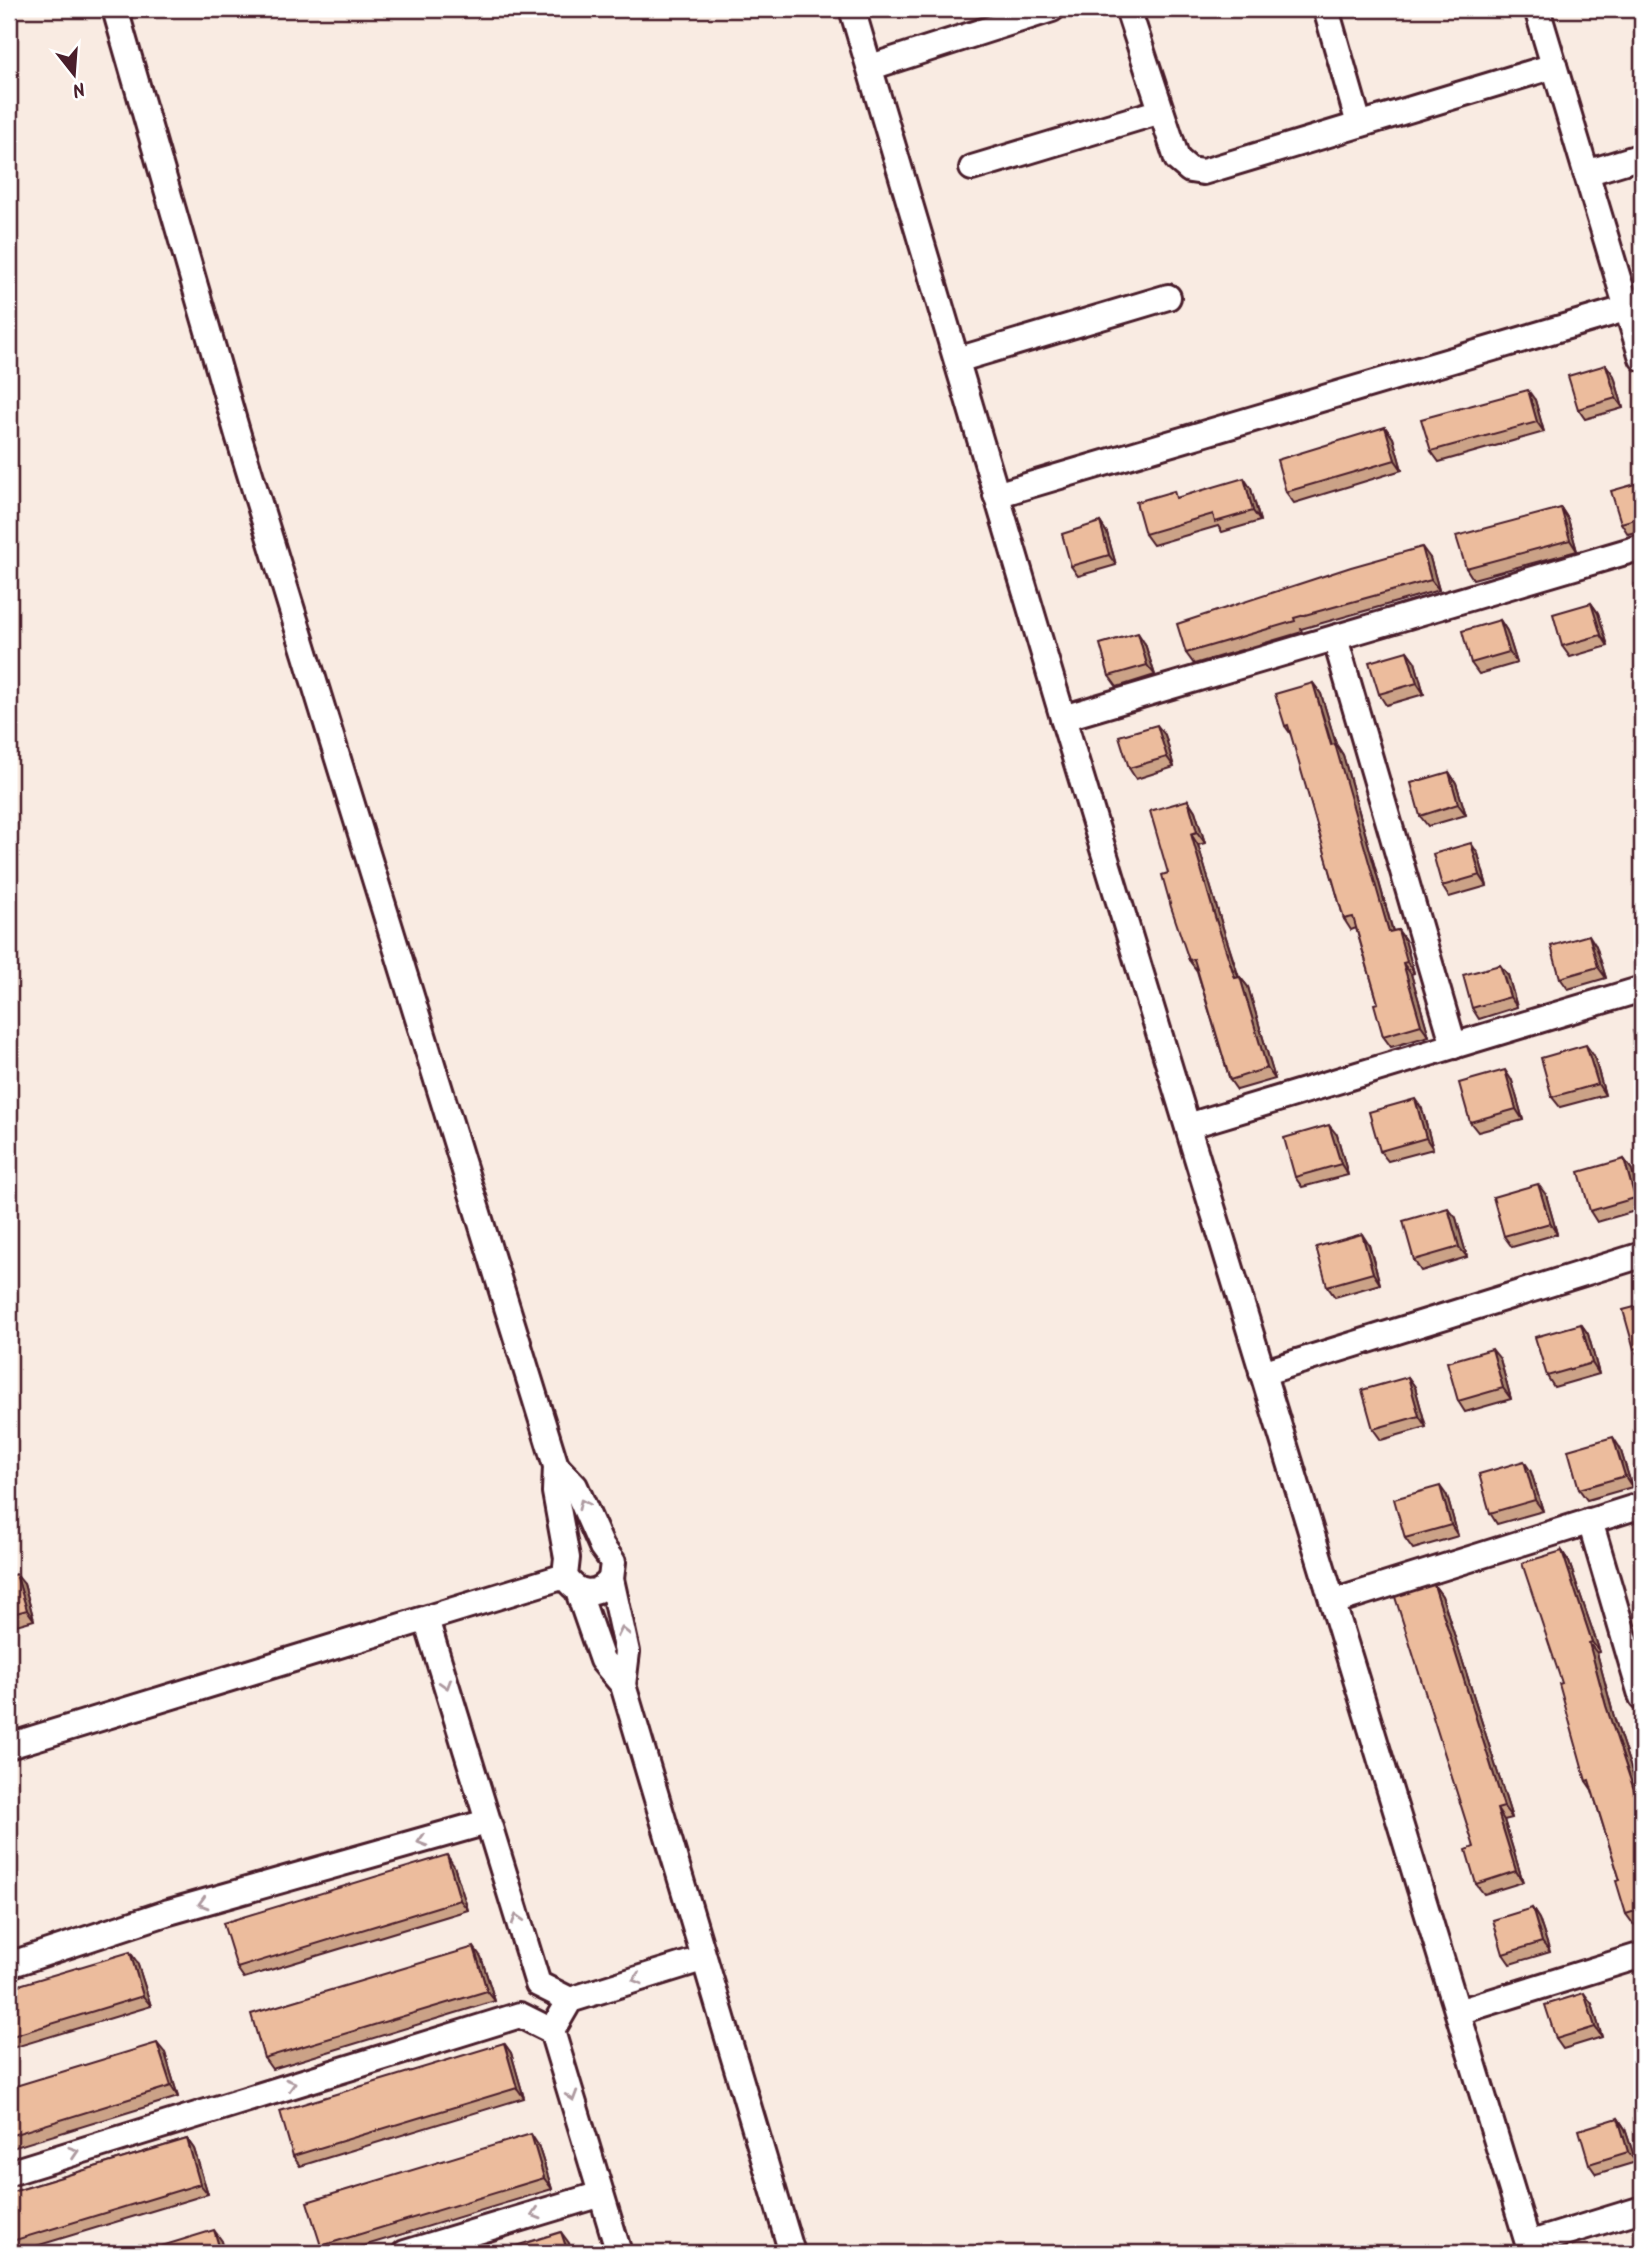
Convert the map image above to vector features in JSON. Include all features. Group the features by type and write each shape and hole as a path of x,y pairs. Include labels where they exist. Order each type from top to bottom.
{"street":[{"path":"116,9 238,435 556,1466 555,1492 570,1575 602,1660 623,1685"},
{"path":"871,67 1052,9"},
{"path":"1128,9 1177,159 1190,170 1203,172 1554,66"},
{"path":"1326,9 1359,124"},
{"path":"1537,9 1586,173 1634,307 1642,358"},
{"path":"855,11 1063,718 1530,2249 1642,2209"},
{"path":"972,168 1161,111"},
{"path":"1586,173 1642,156"},
{"path":"957,360 1168,297"},
{"path":"996,495 1634,307"},
{"path":"1063,718 1642,547"},
{"path":"1335,638 1454,1046"},
{"path":"1188,1126 1642,989"},
{"path":"1262,1373 1642,1255"},
{"path":"556,1466 575,1486 602,1548 613,1562 611,1579 627,1651 623,1685 702,1959 792,2253"},
{"path":"1334,1602 1642,1505"},
{"path":"1590,1521 1642,1698"},
{"path":"570,1575 572,1551 586,1544 602,1548"},
{"path":"9,1746 570,1575 597,1592 611,1579"},
{"path":"426,1619 538,1984 570,2000"},
{"path":"9,1965 169,1912 487,1822"},
{"path":"1458,2012 1642,1955"},
{"path":"552,2031 570,2000 702,1959"},
{"path":"9,2173 520,2015 538,1984"},
{"path":"520,2015 552,2031 619,2253"},
{"path":"405,2253 601,2194"}],"building":[{"path":"1606,365 1616,398 1578,409 1568,376"},
{"path":"1528,390 1537,422 1431,451 1421,419"},
{"path":"1385,427 1395,460 1286,492 1277,460"},
{"path":"1244,478 1253,511 1215,522 1213,514 1145,534 1136,502 1174,491 1176,498"},
{"path":"1642,482 1642,517 1621,523 1611,491"},
{"path":"1561,508 1570,540 1466,568 1456,536"},
{"path":"1100,522 1109,555 1071,566 1062,534"},
{"path":"1422,547 1431,580 1294,618 1295,621 1186,653 1177,624 1351,567"},
{"path":"1642,582 1642,608 1635,584"},
{"path":"1591,603 1601,635 1562,646 1553,614"},
{"path":"1500,620 1509,652 1471,663 1462,631"},
{"path":"1138,633 1147,665 1109,676 1100,644"},
{"path":"1407,651 1417,683 1379,694 1369,662"},
{"path":"1313,683 1331,745 1335,744 1389,932 1398,930 1407,962 1403,963 1421,1025 1383,1036 1374,1004 1378,1003 1353,917 1344,919 1288,725 1285,726 1275,694"},
{"path":"1157,725 1167,757 1129,768 1119,736"},
{"path":"1449,772 1458,804 1420,816 1411,783"},
{"path":"1188,800 1197,832 1191,834 1215,917 1235,978 1240,977 1267,1068 1230,1080 1194,959 1189,960 1171,907 1162,875 1168,873 1150,811"},
{"path":"1471,843 1480,875 1442,886 1433,854"},
{"path":"1589,935 1598,967 1560,978 1551,946"},
{"path":"1500,965 1510,997 1472,1008 1463,975"},
{"path":"1642,1029 1642,1064 1633,1031"},
{"path":"1586,1045 1598,1084 1552,1097 1541,1058"},
{"path":"1505,1070 1516,1109 1470,1122 1459,1083"},
{"path":"1415,1099 1426,1138 1380,1151 1369,1112"},
{"path":"1329,1125 1341,1164 1295,1177 1284,1138"},
{"path":"1624,1159 1635,1198 1590,1211 1579,1172"},
{"path":"1538,1184 1550,1223 1504,1236 1493,1197"},
{"path":"1448,1208 1459,1247 1414,1260 1403,1221"},
{"path":"1362,1234 1373,1273 1327,1286 1316,1247"},
{"path":"1642,1305 1642,1347 1634,1349 1623,1310"},
{"path":"1581,1324 1592,1363 1547,1376 1535,1337"},
{"path":"1492,1349 1503,1388 1458,1401 1447,1362"},
{"path":"1408,1377 1419,1416 1373,1429 1362,1390"},
{"path":"1613,1437 1625,1476 1579,1489 1568,1450"},
{"path":"1524,1461 1535,1500 1490,1513 1479,1474"},
{"path":"1440,1486 1451,1525 1405,1538 1394,1499"},
{"path":"1562,1551 1592,1642 1589,1643 1606,1706 1642,1814 1642,1909 1626,1914 1616,1881 1620,1880 1589,1780 1586,1781 1559,1684 1562,1683 1522,1563"},
{"path":"16,1574 27,1610 9,1615 9,1576"},
{"path":"1434,1585 1504,1807 1497,1809 1516,1871 1476,1884 1466,1850 1474,1847 1395,1597"},
{"path":"447,1855 460,1900 237,1968 223,1923"},
{"path":"1532,1908 1542,1942 1503,1954 1493,1920"},
{"path":"474,1947 487,1991 264,2058 251,2014"},
{"path":"130,1952 143,1996 9,2037 9,1988"},
{"path":"1642,1977 1642,1996 1637,1978"},
{"path":"1584,1993 1595,2027 1556,2039 1545,2005"},
{"path":"157,2043 171,2086 9,2136 9,2088"},
{"path":"504,2043 517,2088 293,2156 280,2111"},
{"path":"1618,2118 1628,2152 1589,2164 1579,2130"},
{"path":"531,2134 544,2178 321,2246 307,2202"},
{"path":"187,2139 200,2184 9,2242 9,2193"},
{"path":"214,2230 221,2253 139,2253"},
{"path":"561,2232 568,2253 493,2253"}]}
